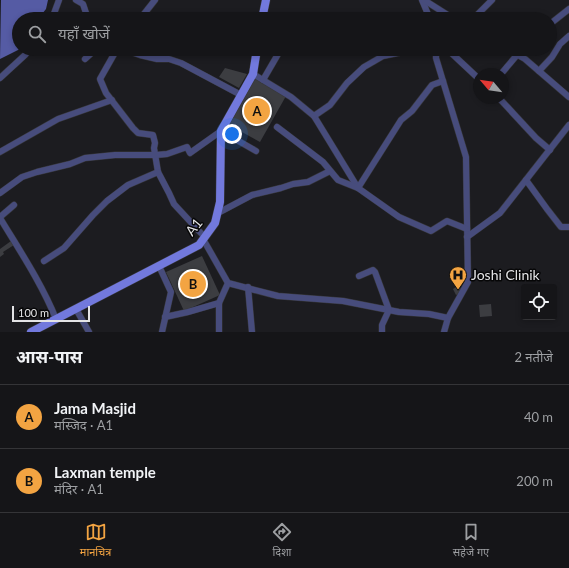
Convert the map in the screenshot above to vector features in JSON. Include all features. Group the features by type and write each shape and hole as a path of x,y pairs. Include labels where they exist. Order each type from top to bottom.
{"main road":[{"path":"263,12 266,0"},
{"path":"220,131 253,74 256,56"},
{"name":"A1","path":"30,332 199,246 215,222 220,202 220,131"}],"street":[{"path":"55,12 59,0"},
{"path":"76,0 84,2 86,12"},
{"path":"145,12 154,0"},
{"path":"423,0 427,12"},
{"path":"423,0 443,12"},
{"path":"480,12 492,0"},
{"path":"557,18 569,9"},
{"path":"557,49 569,36"},
{"path":"0,78 24,56"},
{"path":"85,59 88,56"},
{"path":"113,56 100,79 106,93 138,133 153,135 158,172 174,204 204,238 228,283 278,296 343,301 399,312 429,314 448,318"},
{"path":"144,56 157,59 168,59 181,63 241,95"},
{"path":"263,80 277,56"},
{"path":"314,116 330,105 347,83 364,67 383,56"},
{"path":"436,56 466,157 468,282 448,318 445,331"},
{"path":"455,56 473,73"},
{"path":"506,68 516,56"},
{"path":"519,56 525,59 569,97"},
{"path":"539,71 553,56"},
{"path":"253,74 291,97 314,116 358,188"},
{"path":"358,188 401,120 412,111 432,85 443,81"},
{"path":"0,152 58,119 112,100"},
{"path":"505,104 536,138 550,150"},
{"path":"467,237 500,213 569,125"},
{"path":"277,127 322,162 338,180 358,188 399,217 431,231 447,221 467,229"},
{"path":"0,193 22,177 70,164 85,158 115,155 167,154 187,147 190,153 220,131 256,151"},
{"path":"218,212 252,195 293,184 308,182 330,171"},
{"path":"44,261 64,248 107,201 128,185 158,172"},
{"path":"526,180 561,227 569,227"},
{"path":"14,205 0,218 50,304 56,319"},
{"path":"159,266 171,292 162,332"},
{"path":"359,276 372,270 375,272 389,310 382,325 382,332"},
{"path":"219,332 219,303 228,283"},
{"path":"248,287 252,332"},
{"path":"165,317 219,303"},
{"path":"76,309 89,332"}],"water":[{"path":"1,0 48,0 46,9 44,12 12,12 12,53 0,59"}],"building":[{"path":"225,68 247,74 239,88 219,77"},
{"path":"255,78 286,96 260,142 229,125"},
{"path":"11,241 14,245 3,252 4,254 0,257 0,249"},
{"path":"202,256 220,295 184,311 166,272"},
{"path":"459,285 462,292 456,295 453,289"},
{"path":"491,304 492,316 480,317 479,305"}],"place":[{"name":"Jama Masjid","path":"257,111"},
{"name":"Laxman temple","path":"193,284"},
{"name":"Joshi Clinik","path":"458,290"}]}
